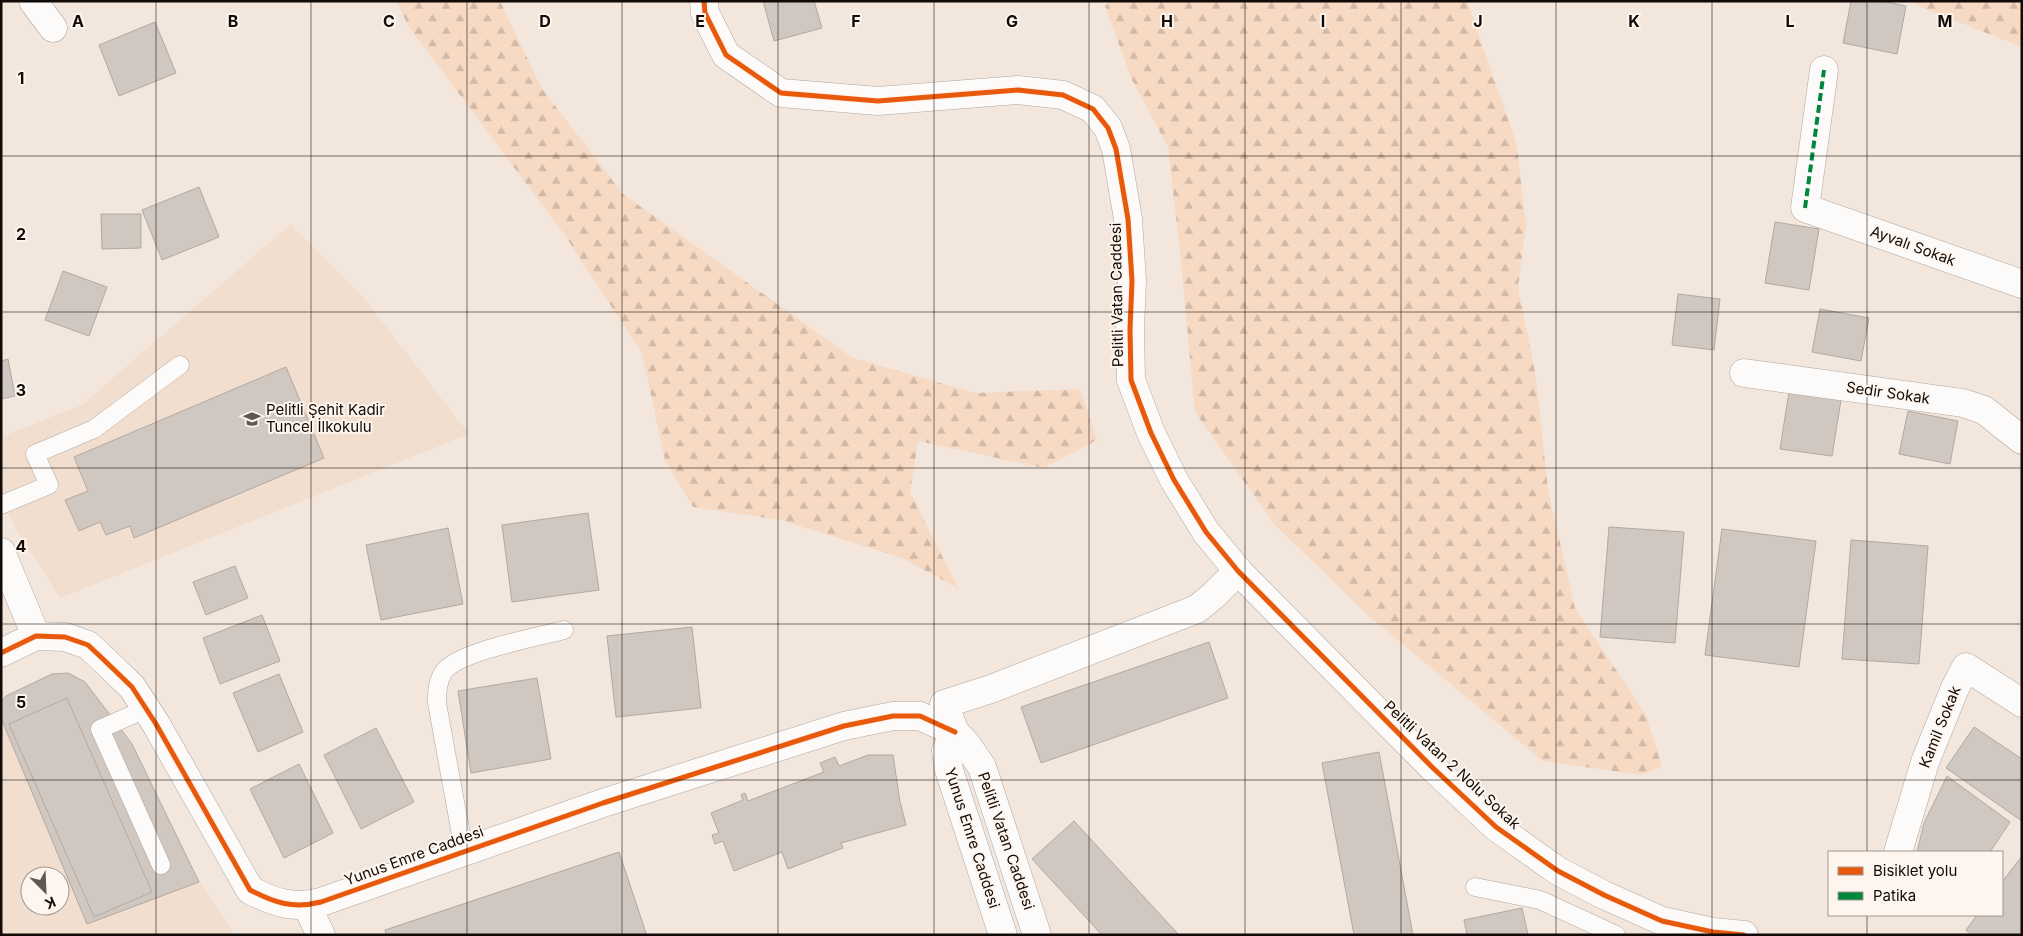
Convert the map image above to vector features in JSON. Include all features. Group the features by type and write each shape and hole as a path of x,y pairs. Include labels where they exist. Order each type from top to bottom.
{"street":[{"path":"33,1 53,28"},
{"name":"Pelitli Vatan Caddesi","path":"704,1 705,13 726,55 781,93 878,101 1018,90 1063,95 1093,109 1108,128 1116,149 1128,219 1132,281 1130,329 1131,380 1151,434 1174,480 1206,532 1238,571 1214,595 1196,609 1000,685 944,704 955,732 967,745 982,768 1037,935"},
{"name":"Ayvalı Sokak","path":"1824,70 1805,208 2022,284"},
{"name":"Sedir Sokak","path":"1744,373 1963,403 1984,410 2022,440"},
{"path":"1,552 36,636"},
{"name":"Pelitli Vatan 2 Nolu Sokak","path":"1238,571 1432,767 1496,827 1558,871 1604,895 1662,921 1713,932 1744,935"},
{"name":"Yunus Emre Caddesi","path":"1,653 36,636 65,637 88,645 132,687 250,890 289,906 308,906 603,803 844,726 893,716 920,716 955,732 946,751 950,770 1003,935"},
{"name":"Kamil Sokak","path":"1898,851 1925,762 1955,688 1966,667 2022,703"},
{"path":"308,906 321,935"}],"lane":[{"path":"1,504 49,485 35,454 94,429 180,366"},
{"path":"464,852 436,704 437,690 443,673 455,661 478,652 564,630"},
{"path":"146,709 100,729 161,866"},
{"path":"1475,887 1540,900 1616,935"}],"shaded area":[{"name":"Pelitli Şehit Kadir Tuncel İlkokulu","path":"291,224 363,297 469,434 60,598 15,527 1,494 1,437 82,405"},
{"path":"1,718 63,866 20,866 20,916 70,916 70,883 87,924 199,882 235,935 1,935"}],"green space":[{"path":"396,1 500,1 542,89 623,194 853,358 975,393 1080,389 1097,440 1044,468 918,441 910,492 958,588 902,558 781,520 693,507 665,460 642,353 564,234 409,27"},
{"path":"1110,1 1467,1 1516,142 1526,224 1518,288 1536,377 1548,490 1575,608 1646,715 1662,766 1641,775 1543,761 1370,617 1275,525 1195,412 1168,147 1132,80 1105,6"},
{"path":"1913,1 2022,1 2022,47 1918,6"}],"building":[{"path":"763,1 814,1 822,28 774,41"},
{"path":"1851,1 1882,1 1906,6 1897,54 1843,43"},
{"path":"155,22 176,73 119,96 99,45"},
{"path":"199,187 219,237 162,260 142,210"},
{"path":"101,214 141,214 141,248 102,249"},
{"path":"1775,222 1819,229 1809,290 1765,283"},
{"path":"63,271 107,287 89,336 45,320"},
{"path":"1678,294 1720,299 1714,350 1672,345"},
{"path":"1820,309 1869,318 1861,361 1812,352"},
{"path":"8,359 15,396 1,399 1,361"},
{"path":"286,367 324,458 134,538 130,526 106,535 100,522 79,531 65,500 88,491 74,457"},
{"path":"1789,392 1841,400 1832,456 1780,449"},
{"path":"1908,411 1958,421 1950,464 1899,454"},
{"path":"588,513 599,590 512,602 502,525"},
{"path":"1609,527 1684,532 1675,643 1600,637"},
{"path":"448,528 463,604 381,620 366,545"},
{"path":"1722,529 1816,541 1799,667 1705,655"},
{"path":"1851,540 1928,546 1919,664 1842,659"},
{"path":"235,566 248,598 206,615 193,582"},
{"path":"262,615 280,661 220,684 203,638"},
{"path":"692,627 701,708 616,717 607,636"},
{"path":"1209,642 1228,698 1041,763 1021,707"},
{"path":"68,673 85,682 132,744 199,882 87,924 70,883 70,866 63,866 1,718 1,702 6,696 52,674"},
{"path":"279,674 303,732 258,752 233,693"},
{"path":"537,678 551,759 471,773 458,691"},
{"path":"67,698 152,892 94,917 9,724"},
{"path":"1974,727 2022,759 2022,821 1946,768"},
{"path":"376,728 414,802 361,829 324,755"},
{"path":"1379,752 1413,935 1354,935 1322,763"},
{"path":"868,755 893,755 900,802 906,825 841,843 843,848 788,869 782,852 734,871 723,841 715,844 712,835 719,833 711,813 743,800 741,795 745,793 748,801 824,772 820,763 835,757 839,766"},
{"path":"299,764 333,833 284,858 250,789"},
{"path":"1947,776 2010,822 1991,851 1917,851 1924,823"},
{"path":"1074,821 1179,935 1102,935 1032,859"},
{"path":"619,852 646,933 641,935 386,935 385,930"},
{"path":"2022,856 2022,935 1972,935 1966,930 1976,916 2003,916 2003,881"},
{"path":"1522,908 1528,935 1467,935 1464,920"}],"marked path":[{"path":"1805,208 1824,70"}],"cycle path":[{"path":"704,1 705,13 726,55 781,93 878,101 1018,90 1063,95 1093,109 1108,128 1116,149 1128,219 1132,281 1130,329 1131,380 1151,433 1174,480 1206,532 1238,571 1432,767 1496,827 1558,871 1604,895 1662,921 1713,932 1744,935"},
{"path":"1,653 36,636 65,637 88,645 132,687 156,724 250,890 284,904 293,905 321,902 603,803 844,726 893,716 920,716 955,732"}],"place":[{"name":"Pelitli Şehit Kadir Tuncel İlkokulu","path":"252,419"}]}
